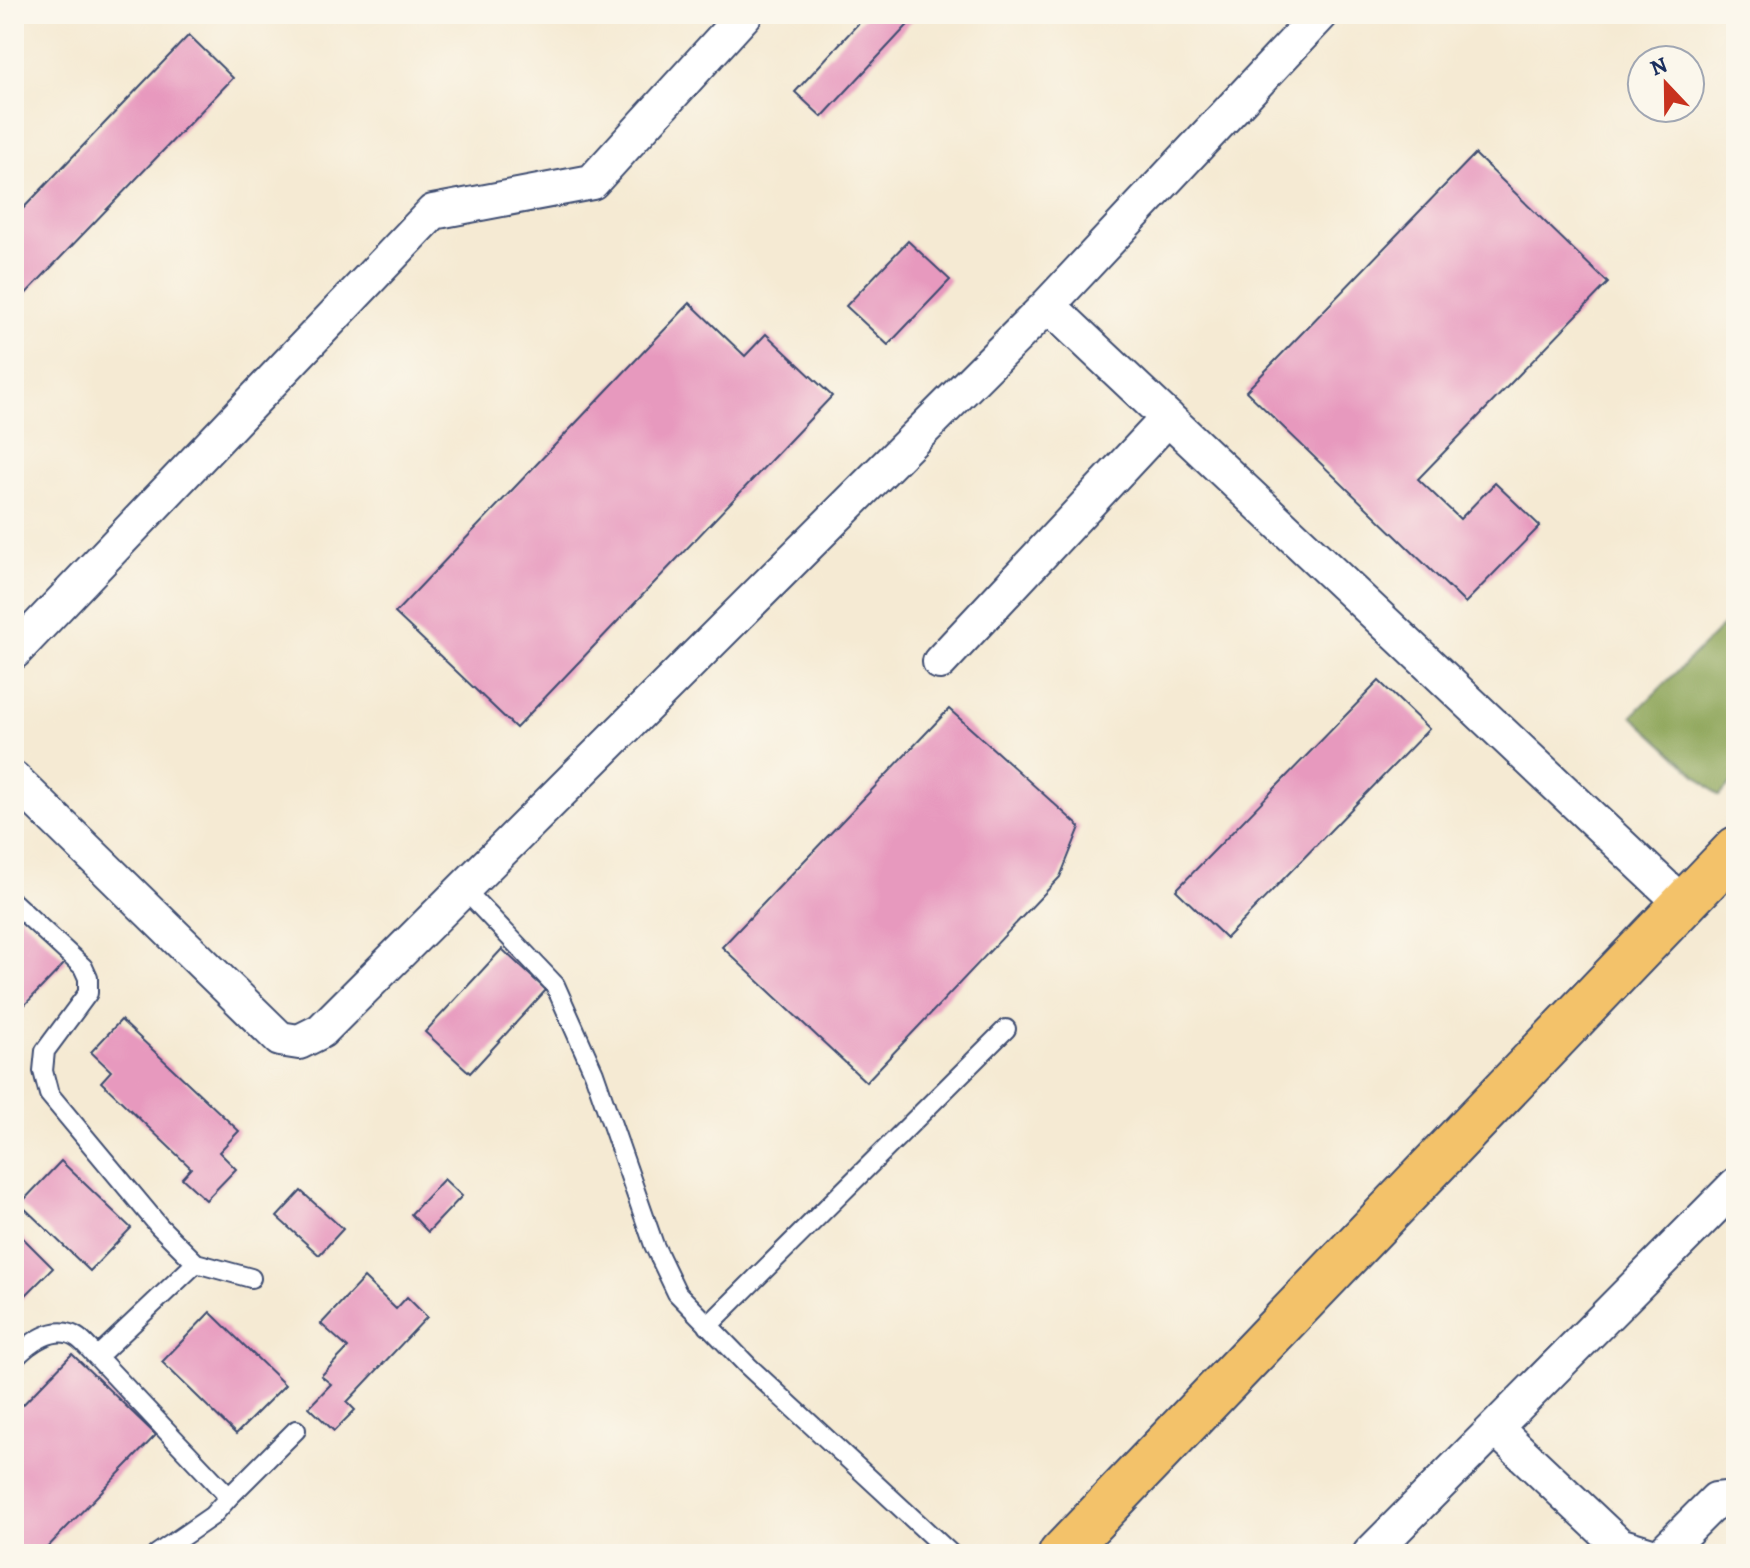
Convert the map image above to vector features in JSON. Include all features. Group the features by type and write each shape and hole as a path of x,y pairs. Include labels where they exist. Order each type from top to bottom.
{"highway":[{"path":"1061,1554 1736,849"}],"street":[{"path":"14,652 433,212 592,182 745,14"},
{"path":"14,779 280,1039 299,1042 321,1031 1048,305 1321,14"},
{"path":"1048,305 1683,904"},
{"path":"940,662 1168,418"},
{"path":"1370,1554 1736,1185"},
{"path":"1495,1428 1619,1545 1648,1554"},
{"path":"1662,1554 1716,1500 1736,1498"}],"lane":[{"path":"464,889 555,985 594,1073 654,1245 677,1293 708,1326 951,1554"},
{"path":"14,903 83,967 88,978 88,993 45,1051 43,1071 49,1094 159,1226 196,1263 251,1278"},
{"path":"708,1326 1006,1029"},
{"path":"97,1357 196,1263"},
{"path":"14,1359 29,1343 54,1333 75,1336 229,1497"},
{"path":"157,1554 212,1516 296,1430"}],"green space":[{"path":"1736,613 1736,779 1719,796 1632,716"}],"building":[{"path":"867,14 918,14 822,117 795,92"},
{"path":"189,35 233,78 14,306 14,218"},
{"path":"1475,154 1608,283 1418,479 1460,519 1495,483 1540,526 1465,603 1246,391"},
{"path":"908,241 950,280 888,345 846,306"},
{"path":"690,303 745,356 766,334 832,396 516,728 395,613"},
{"path":"1379,681 1429,729 1226,938 1176,890"},
{"path":"949,709 1080,827 1060,877 866,1082 722,947"},
{"path":"19,915 67,961 14,1016 14,920"},
{"path":"502,949 546,990 470,1073 425,1032"},
{"path":"121,1020 239,1131 219,1152 236,1169 206,1200 182,1178 191,1168 101,1082 111,1071 91,1052"},
{"path":"61,1161 131,1228 90,1271 20,1204"},
{"path":"444,1179 462,1196 428,1232 411,1214"},
{"path":"301,1191 343,1229 319,1255 277,1217"},
{"path":"14,1229 53,1268 14,1307"},
{"path":"364,1278 396,1309 407,1297 427,1317 347,1402 355,1410 334,1431 309,1407 331,1384 321,1376 348,1348 321,1324"},
{"path":"210,1312 285,1385 236,1434 162,1362"},
{"path":"72,1354 156,1435 41,1554 14,1554 14,1414"}]}
